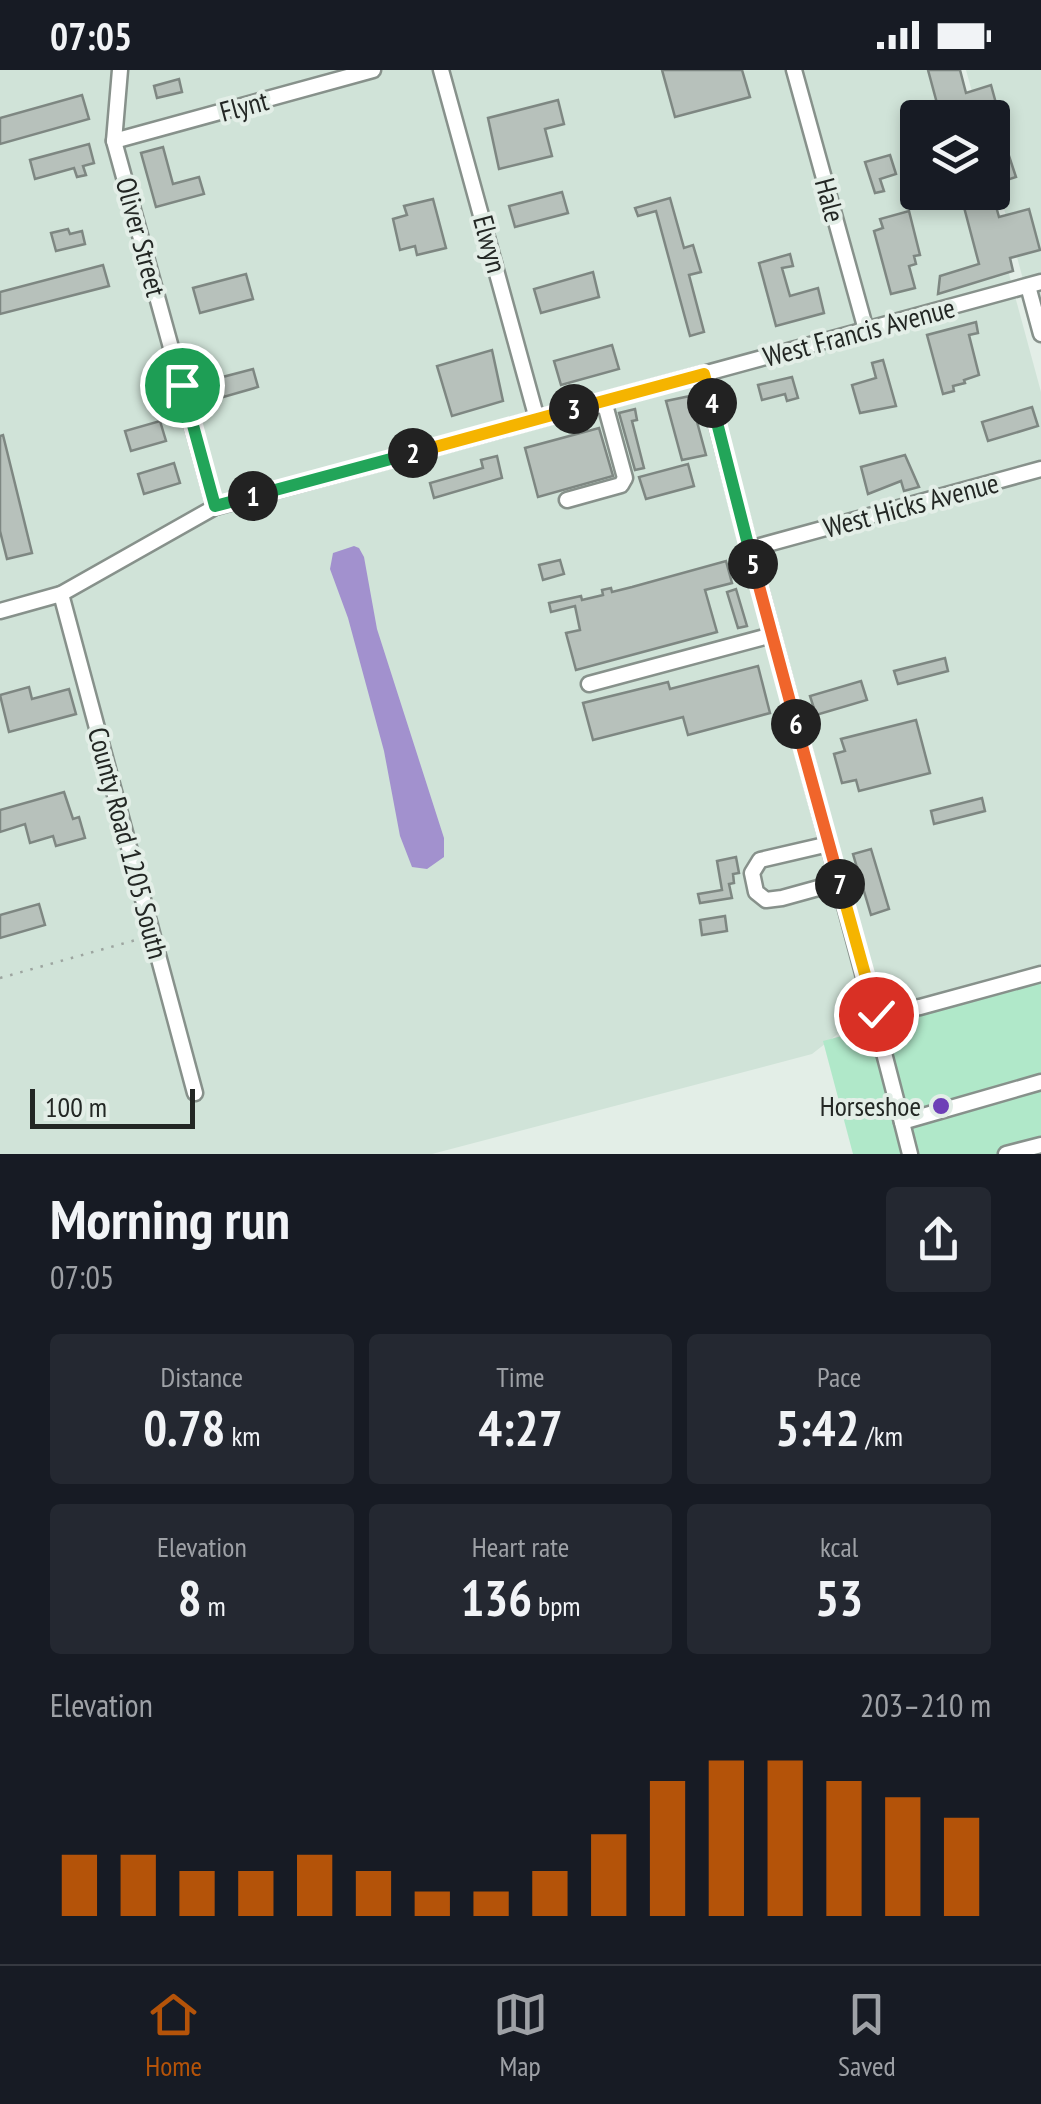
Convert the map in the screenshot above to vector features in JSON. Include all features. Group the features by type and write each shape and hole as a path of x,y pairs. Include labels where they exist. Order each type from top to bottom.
{"street":[{"path":"114,141 120,70"},
{"name":"Flynt","path":"114,141 373,70"},
{"name":"Elwyn","path":"441,70 537,419"},
{"name":"Hale","path":"794,70 866,330"},
{"name":"Oliver Street","path":"114,141 215,506"},
{"path":"1034,284 1041,334"},
{"name":"West Francis Avenue","path":"0,612 61,594 215,506 1034,284"},
{"path":"704,374 910,1154"},
{"path":"567,500 621,485 625,478 604,401"},
{"name":"West Hicks Avenue","path":"749,550 1041,470"},
{"path":"740,518 756,538 781,540"},
{"name":"County Road 1205 South","path":"61,594 195,1093"},
{"path":"588,684 772,635"},
{"path":"829,844 760,860 752,873 753,882 756,892 766,900 840,882"},
{"path":"876,1014 920,1007 1041,974"},
{"path":"902,1122 1041,1082"},
{"path":"1006,1154 1041,1144"}],"path":[{"path":"0,978 153,935"}],"shaded area":[{"path":"0,70 953,70 961,100 900,100 900,210 992,210 1041,392 1041,971 863,1021 812,1054 432,1154 0,1154"},
{"path":"966,70 1041,70 1041,346 1004,210 1010,210 1010,100 974,100"},
{"path":"354,546 364,557 377,629 444,838 444,857 427,869 412,867 400,836 384,751 348,618 330,569 333,553"}],"green space":[{"name":"Horseshoe","path":"1041,983 1041,1154 853,1154 823,1041"}],"building":[{"path":"662,70 742,70 750,97 675,117"},
{"path":"928,70 960,70 966,93 991,85 995,100 936,100"},
{"path":"179,79 182,92 157,98 154,86"},
{"path":"82,95 89,119 0,144 0,118"},
{"path":"558,100 564,124 545,129 552,156 499,169 488,118"},
{"path":"89,144 94,163 83,166 86,175 77,177 74,168 35,179 30,160"},
{"path":"163,147 173,184 199,177 204,194 156,207 141,153"},
{"path":"890,155 896,174 880,179 884,191 875,193 865,162"},
{"path":"562,192 568,213 515,227 509,206"},
{"path":"670,198 684,248 693,245 701,272 689,275 704,332 690,336 656,211 638,216 635,208"},
{"path":"433,199 446,248 417,255 415,246 400,250 393,219 407,215 404,206"},
{"path":"1029,209 1040,250 1010,258 1013,271 938,294 940,276 979,264 965,210 997,210 999,217"},
{"path":"909,211 920,255 914,256 916,264 909,266 915,288 891,294 874,231 883,228 880,219"},
{"path":"68,229 70,234 82,231 85,244 56,251 51,233"},
{"path":"790,254 793,266 782,268 790,296 818,288 824,313 776,326 759,263"},
{"path":"103,265 109,286 0,314 0,292"},
{"path":"593,272 599,297 541,313 534,289"},
{"path":"246,274 253,299 200,313 193,288"},
{"path":"976,322 978,333 969,335 979,375 943,394 927,335"},
{"path":"612,345 619,369 561,385 554,361"},
{"path":"492,350 503,401 452,416 437,366"},
{"path":"883,360 896,406 860,413 852,385 876,378 872,363"},
{"path":"253,369 258,387 220,398 215,379"},
{"path":"792,377 798,398 787,401 785,394 762,400 758,385"},
{"path":"690,396 706,455 682,460 666,401"},
{"path":"1032,407 1038,426 988,441 982,422"},
{"path":"635,409 637,420 632,421 644,468 635,470 619,413"},
{"path":"160,421 166,441 131,451 125,431"},
{"path":"599,428 613,476 538,497 525,448"},
{"path":"3,435 32,553 7,559 0,531"},
{"path":"905,455 919,487 904,491 901,481 868,494 861,467"},
{"path":"497,456 502,478 434,498 430,483 483,468 481,460"},
{"path":"174,463 180,483 144,494 138,474"},
{"path":"688,464 694,486 646,499 639,477"},
{"path":"560,560 564,574 543,580 539,565"},
{"path":"726,561 732,583 705,590 717,632 576,670 566,633 580,630 575,606 551,612 549,603 581,596 582,600 603,595 602,590 611,588 612,592"},
{"path":"736,589 747,626 738,628 727,592"},
{"path":"945,658 948,671 898,684 894,671"},
{"path":"758,666 770,713 688,735 683,717 593,740 583,703 668,682 670,689"},
{"path":"861,681 867,700 816,715 810,696"},
{"path":"29,687 32,699 69,689 76,714 9,732 0,695"},
{"path":"916,720 930,773 859,791 856,780 842,783 834,754 845,751 841,739"},
{"path":"64,792 73,819 79,817 85,838 56,846 53,836 30,843 25,824 0,832 0,810"},
{"path":"982,798 985,811 934,824 931,811"},
{"path":"871,849 889,909 871,915 853,854"},
{"path":"736,857 739,873 733,874 734,883 729,884 732,898 700,903 698,894 722,890 717,861"},
{"path":"39,904 45,925 0,938 0,915"},
{"path":"725,916 727,931 702,935 700,920"}],"place":[{"name":"Horseshoe","path":"941,1106"}],"route":[{"path":"182,385 215,506 704,374 876,1014"}]}
